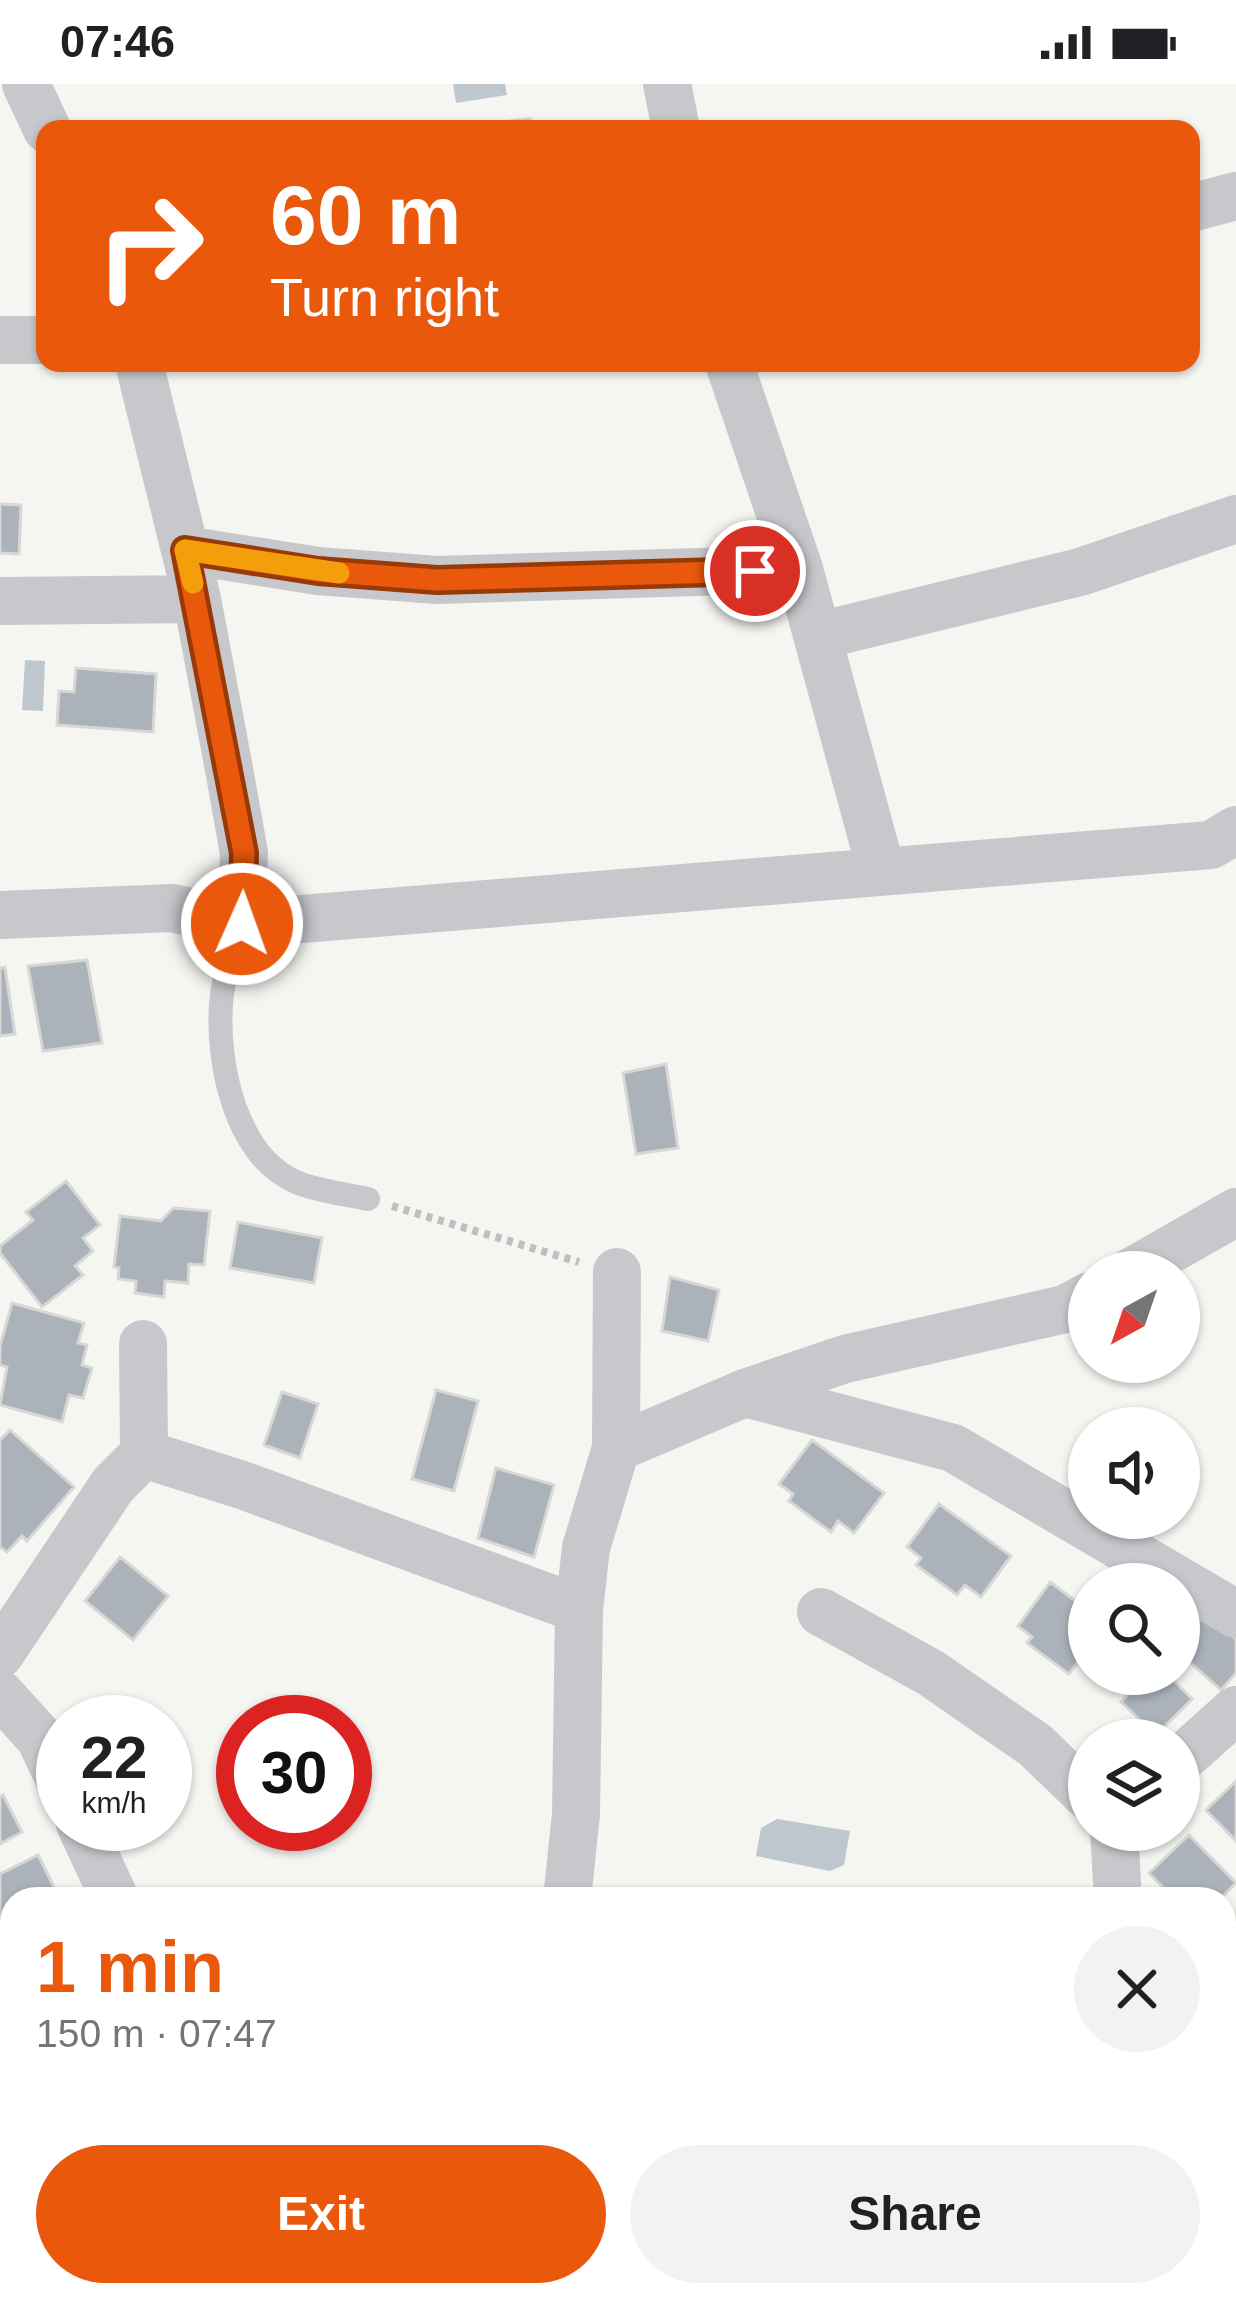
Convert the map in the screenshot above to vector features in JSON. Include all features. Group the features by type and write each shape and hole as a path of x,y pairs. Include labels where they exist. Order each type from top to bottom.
{"street":[{"path":"26,84 42,120"},
{"path":"667,84 674,120"},
{"path":"1200,206 1236,196"},
{"path":"0,340 36,340"},
{"path":"141,372 197,599 244,853 242,924"},
{"path":"732,372 799,568 881,870"},
{"path":"818,636 1059,578 1236,519"},
{"path":"185,550 318,571 437,580 799,568"},
{"path":"0,601 197,599"},
{"path":"0,915 172,908 242,924 1211,845 1236,830"},
{"path":"1168,1251 1236,1212"},
{"path":"567,1887 575,1814 579,1609 586,1548 616,1448 616,1272"},
{"path":"616,1448 746,1393 845,1359 1068,1307"},
{"path":"0,1654 113,1485 144,1454 143,1344"},
{"path":"746,1393 953,1448 1236,1614"},
{"path":"144,1454 242,1485 579,1609"},
{"path":"821,1612 932,1673 1035,1745 1068,1777"},
{"path":"0,1694 36,1734"},
{"path":"1200,1742 1236,1710"},
{"path":"93,1851 109,1887"},
{"path":"1115,1851 1117,1887"}],"lane":[{"path":"242,924 226,971 222,1045 228,1080 247,1132 258,1152 298,1183 368,1199"}],"path":[{"path":"368,1199 616,1272"}],"shaded area":[{"path":"453,84 505,84 507,95 456,103"},
{"path":"25,660 45,661 43,711 22,710"},
{"path":"777,1819 850,1831 844,1865 830,1871 756,1856 761,1828"}],"building":[{"path":"0,504 21,505 19,554 0,553"},
{"path":"76,668 156,674 153,732 57,725 59,691 74,692"},
{"path":"87,960 102,1043 43,1051 28,966"},
{"path":"5,967 15,1034 0,1036 0,968"},
{"path":"666,1064 678,1148 636,1154 623,1073"},
{"path":"66,1181 100,1225 83,1238 93,1251 75,1266 83,1275 42,1307 0,1253 0,1246 33,1220 26,1212"},
{"path":"173,1208 210,1211 204,1265 189,1264 188,1283 165,1281 164,1297 135,1293 136,1281 118,1279 119,1268 114,1267 120,1216 161,1221"},
{"path":"238,1222 322,1238 314,1283 230,1268"},
{"path":"670,1277 719,1290 708,1341 662,1331"},
{"path":"12,1303 84,1323 78,1343 87,1345 82,1365 92,1368 83,1398 69,1395 62,1422 0,1405 7,1367 0,1365 0,1346"},
{"path":"436,1390 478,1401 454,1491 412,1479"},
{"path":"282,1392 318,1404 300,1458 264,1445"},
{"path":"10,1430 74,1487 27,1541 22,1536 7,1552 0,1547 0,1440"},
{"path":"812,1440 884,1493 854,1533 838,1521 831,1532 789,1501 793,1494 779,1484"},
{"path":"496,1468 554,1485 534,1557 478,1538"},
{"path":"939,1504 1011,1556 981,1597 965,1585 957,1595 916,1565 921,1558 907,1547"},
{"path":"120,1557 168,1596 133,1640 85,1601"},
{"path":"1050,1582 1068,1595 1068,1673 1027,1643 1032,1637 1018,1626"},
{"path":"1200,1608 1236,1639 1236,1673 1221,1690 1200,1672"},
{"path":"1128,1695 1188,1695 1192,1699 1172,1719 1137,1719 1121,1702"},
{"path":"1236,1781 1236,1841 1206,1810"},
{"path":"3,1795 22,1832 0,1844 0,1797"},
{"path":"1200,1846 1236,1883 1232,1887 1162,1887 1149,1873 1172,1851 1200,1851"},
{"path":"38,1855 54,1887 0,1887 0,1874"}],"slow traffic":[{"path":"193,583 185,550 339,573"}],"route":[{"path":"242,924 244,853 185,550 318,571 437,580 755,571"}]}
